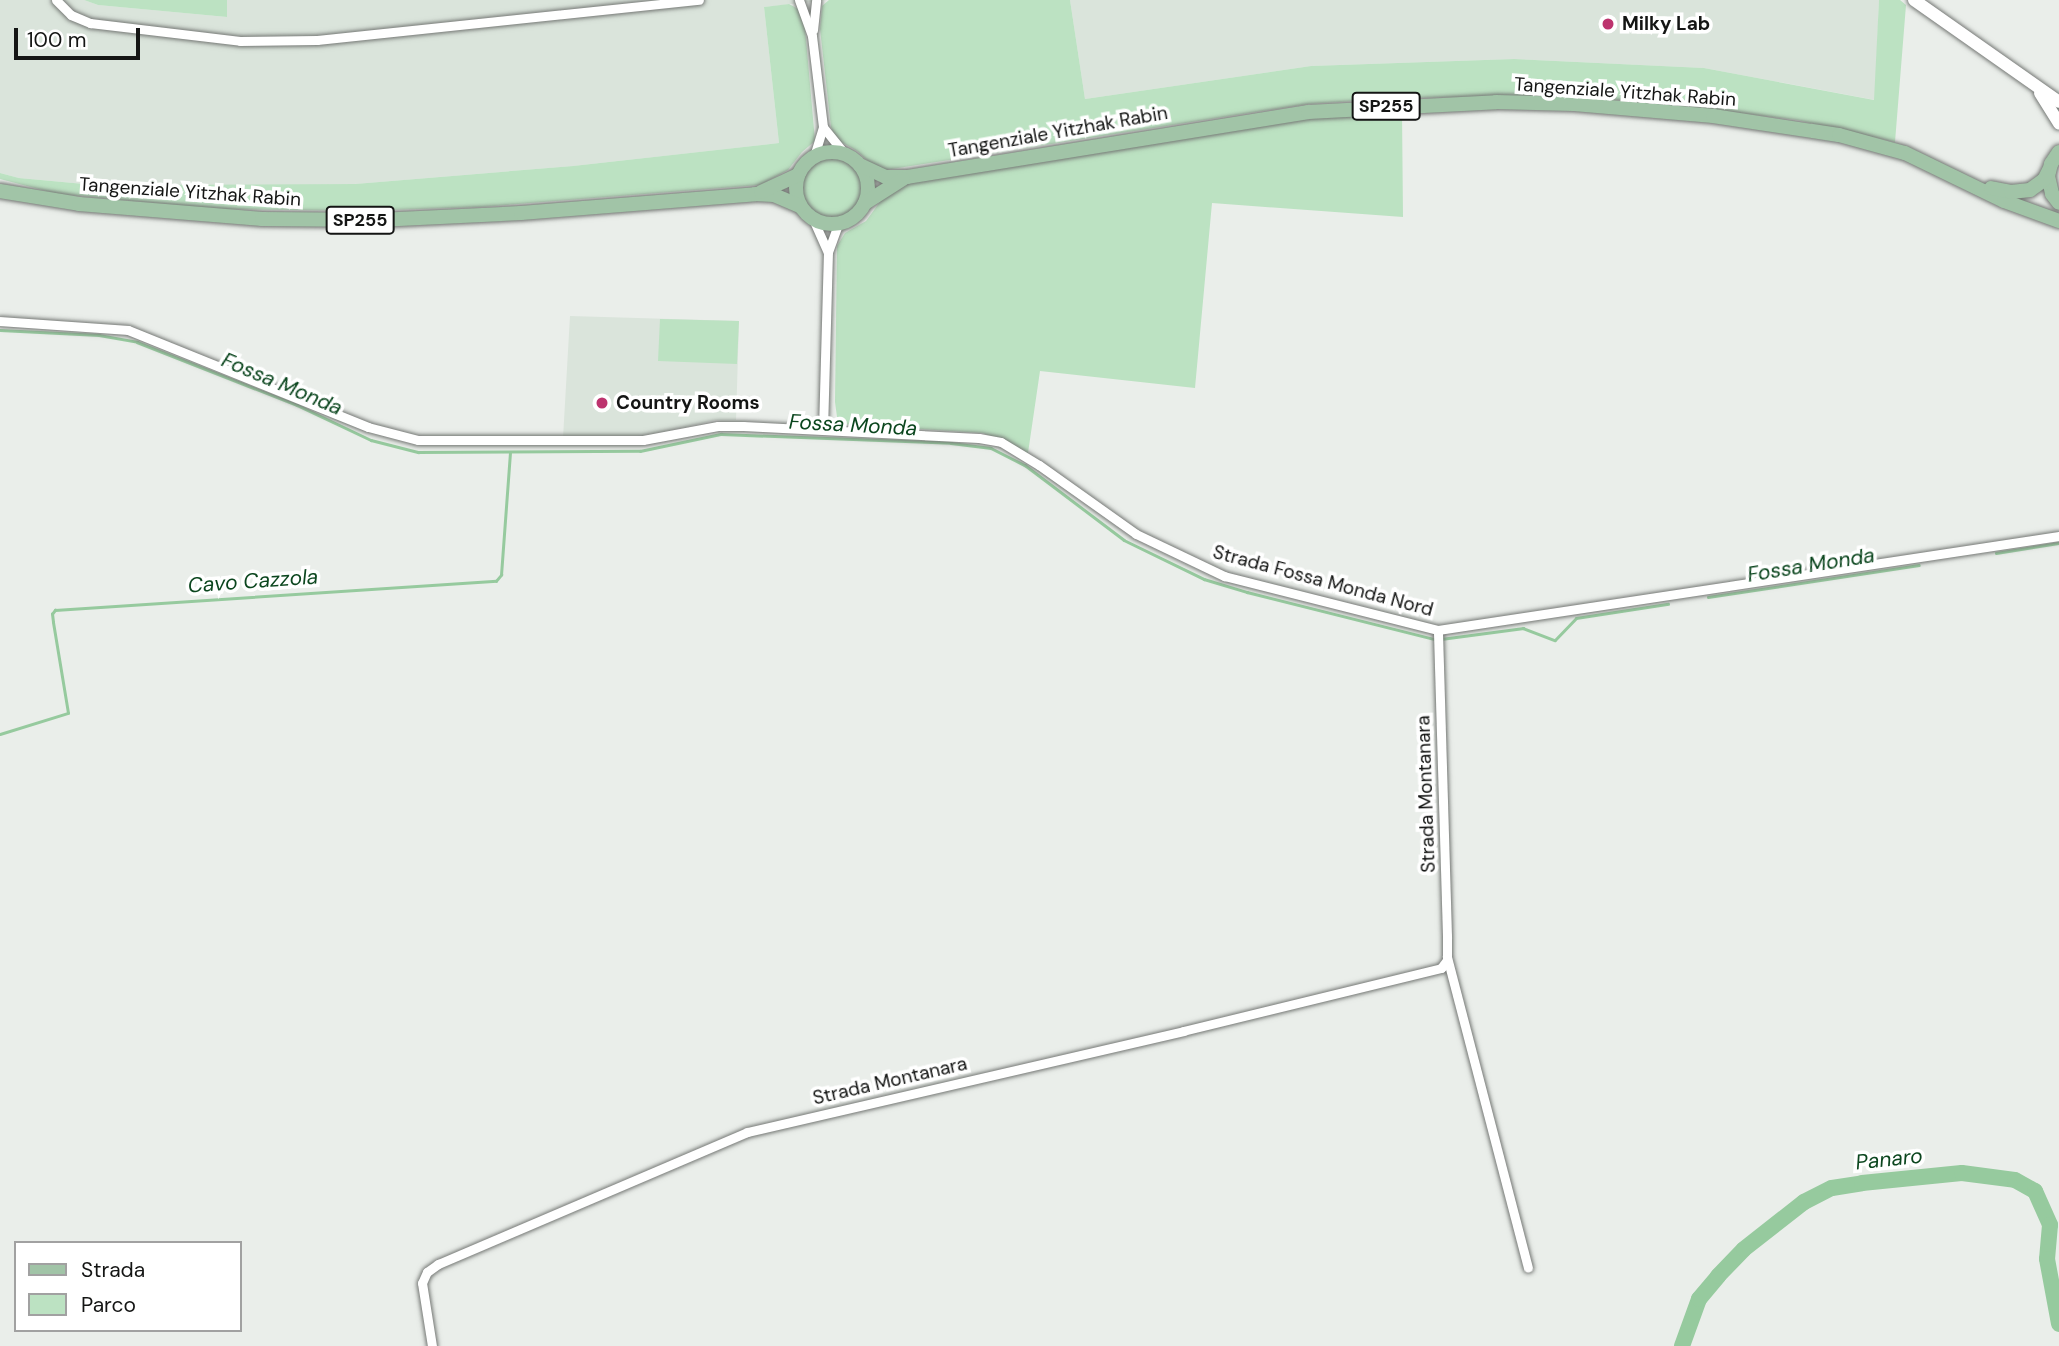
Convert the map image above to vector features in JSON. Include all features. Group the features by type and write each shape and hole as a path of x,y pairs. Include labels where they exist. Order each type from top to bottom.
{"main road":[{"path":"1914,0 2059,102"},
{"path":"2036,87 2059,123"},
{"name":"Tangenziale Yitzhak Rabin","path":"845,154 860,165 886,177 907,177 1262,117 1398,105 1496,102 1574,104 1700,114 1826,133 1905,153 1996,190 2022,192 2039,185 2049,170"},
{"path":"814,156 834,152 845,154"},
{"name":"SP255","path":"2049,170 2059,152"},
{"name":"Tangenziale Yitzhak Rabin","path":"755,194 798,175 814,156"},
{"path":"860,165 867,183 865,202"},
{"path":"2049,170 2049,187 2059,203"},
{"path":"798,175 795,185 800,206"},
{"name":"Tangenziale Yitzhak Rabin","path":"838,224 854,217 865,202 889,185 907,177"},
{"name":"Tangenziale Yitzhak Rabin","path":"1960,177 2004,201 2059,221"},
{"name":"Tangenziale Yitzhak Rabin","path":"0,191 155,212 262,219 352,220 521,213 755,194 774,195 800,206 813,219"},
{"name":"SP255","path":"2004,201 2059,231"},
{"path":"813,219 838,224"}],"street":[{"path":"56,0 71,15 90,23 240,41 317,40 699,0"},
{"path":"812,36 799,0 815,0 812,36 823,127 814,156"},
{"path":"823,127 845,154"},
{"path":"813,219 828,252"},
{"path":"823,430 828,252 838,224"},
{"name":"Strada Fossa Monda Nord","path":"0,321 128,330 368,427 418,440 643,440 718,426 979,438 1000,442 1039,465 1136,534 1224,576 1439,635 2059,536"},
{"name":"Strada Montanara","path":"1439,635 1447,957 1528,1268"},
{"name":"Strada Montanara","path":"432,1346 422,1283 426,1272 438,1264 736,1136 1429,973 1441,968 1447,957"}],"shaded area":[{"path":"0,0 84,0 98,5 227,17 227,0 829,0 764,7 779,143 573,166 355,184 270,186 95,185 19,178 0,173"},
{"path":"1070,0 1879,0 1875,100 1704,68 1514,59 1311,66 1085,99"},
{"path":"570,316 739,321 736,420 715,420 643,437 563,438"}],"green space":[{"path":"84,0 227,0 227,17 98,5"},
{"path":"829,0 1070,0 1085,99 1311,66 1514,59 1704,68 1874,100 1879,0 1900,0 1906,5 1895,142 1797,120 1644,101 1540,96 1402,98 1308,104 879,171 857,151 836,139 831,127 820,29 822,6"},
{"path":"789,4 800,10 805,28 815,141 788,170 760,185 481,207 360,211 218,209 58,194 0,179 0,173 19,178 95,185 355,184 573,166 779,143 764,7"},
{"path":"1402,111 1403,217 1212,203 1195,388 1040,371 1028,453 983,433 838,424 835,402 837,246 845,233 866,221 885,195 909,182 1279,122"},
{"path":"826,159 838,159 857,172 862,189 860,201 849,214 838,219 826,219 807,206 802,195 802,183 815,164"},
{"path":"660,319 739,321 737,364 658,361"}],"waterway":[{"name":"Fossa Monda","path":"0,330 99,335 137,342 297,405 371,440 418,452 640,451 721,434 951,443 991,448 1025,465 1124,540 1204,579 1434,639"},
{"name":"Cavo Cazzola","path":"0,734 68,713 53,622 52,614 55,610 496,581 501,575 510,453"},
{"name":"Fossa Monda","path":"1996,553 2059,543"},
{"name":"Fossa Monda","path":"1708,597 1919,565"},
{"name":"Fossa Monda","path":"1441,639 1523,628 1555,640 1576,618 1668,604"},
{"name":"Panaro","path":"1682,1346 1699,1299 1718,1276 1744,1249 1804,1202 1832,1188 1962,1173 2015,1180 2035,1191 2050,1225 2047,1259 2059,1324"}],"place":[{"name":"Milky Lab","path":"1608,24"},
{"name":"Country Rooms","path":"602,403"}]}
